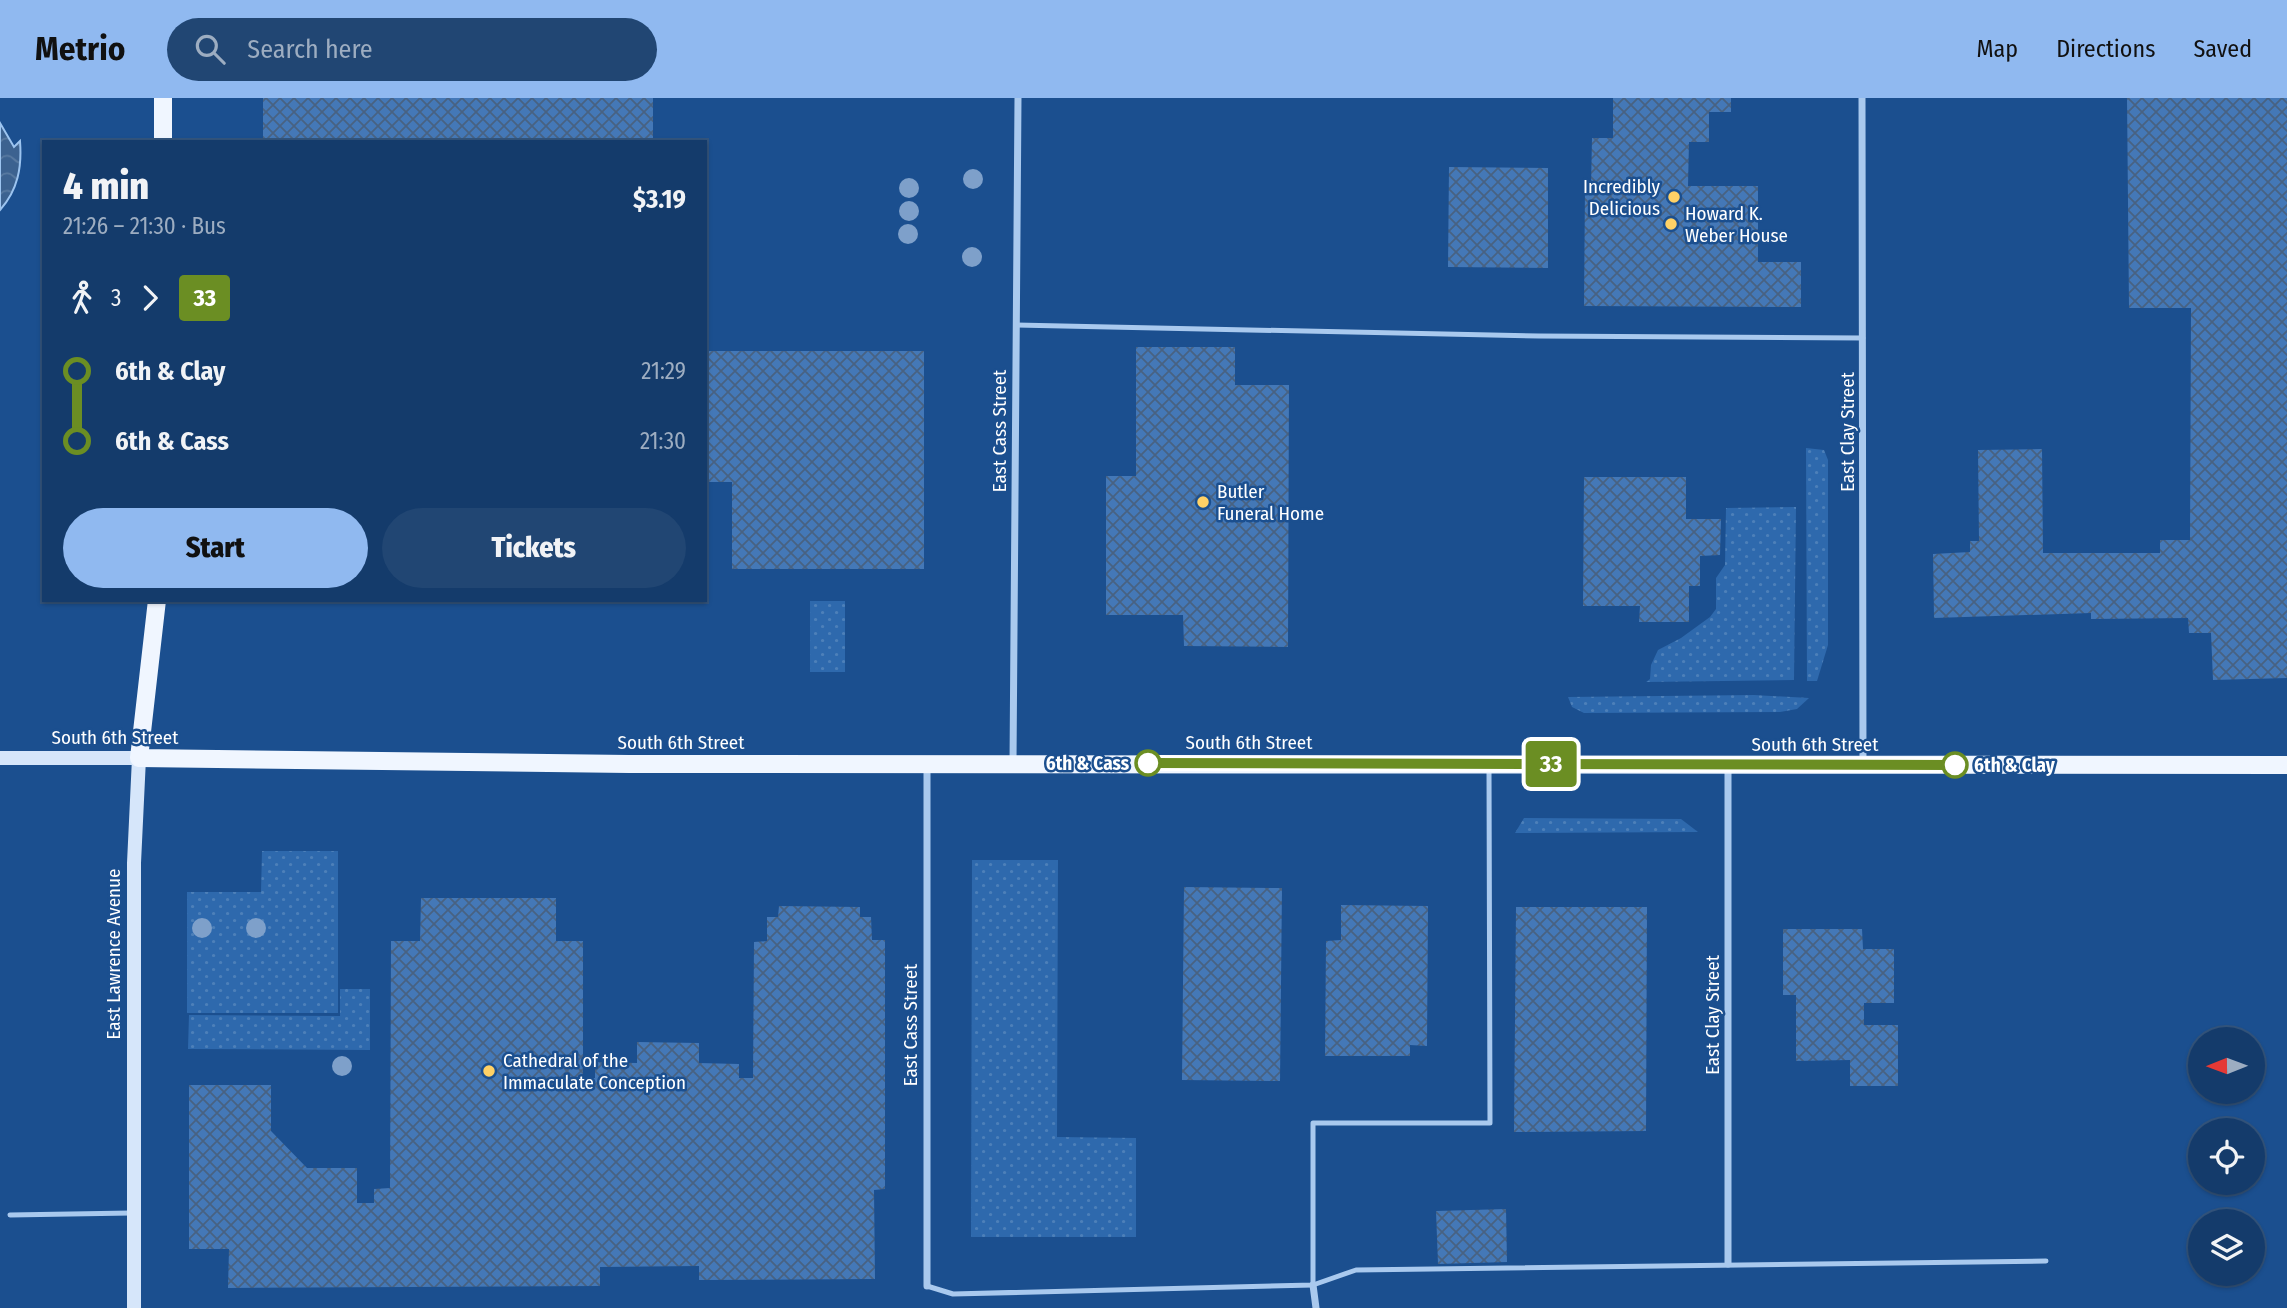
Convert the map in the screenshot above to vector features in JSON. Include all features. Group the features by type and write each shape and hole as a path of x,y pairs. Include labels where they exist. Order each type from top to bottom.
{"main road":[{"path":"163,98 163,140"},
{"name":"East Lawrence Avenue","path":"139,758 157,602"},
{"name":"South 6th Street","path":"139,758 926,764 2287,765"}],"street":[{"name":"East Cass Street","path":"1013,763 1018,98"},
{"name":"East Clay Street","path":"1863,98 1863,765"},
{"name":"South 6th Street","path":"0,758 139,758"},
{"name":"East Lawrence Avenue","path":"134,1308 134,863 139,758"},
{"name":"East Cass Street","path":"926,764 927,1286"},
{"name":"East Clay Street","path":"1728,765 1728,1264"},
{"path":"1313,1285 1316,1308"}],"lane":[{"path":"1016,324 1526,336 1863,338"},
{"path":"1313,1285 1313,1124 1490,1123 1489,764"},
{"path":"10,1215 134,1213"},
{"path":"927,1286 953,1294 1313,1285 1356,1270 2046,1261"}],"shaded area":[{"path":"1806,448 1824,450 1828,460 1828,645 1817,681 1807,681"},
{"path":"1796,507 1794,680 1646,682 1650,679 1651,665 1658,650 1681,638 1710,617 1716,609 1716,578 1725,565 1726,508"},
{"path":"810,601 845,601 845,672 810,672"},
{"path":"1754,695 1809,698 1797,709 1780,712 1584,713 1572,707 1568,697"},
{"path":"1524,818 1681,819 1698,832 1515,833"},
{"path":"262,851 338,851 338,1013 187,1013 187,892 261,892"},
{"path":"972,860 1058,860 1057,1137 1136,1138 1136,1237 971,1237"},
{"path":"340,989 370,989 370,1050 188,1049 189,1015 340,1016"}],"water":[{"path":"0,123 14,147 20,141 20,151 15,186 0,210"}],"building":[{"path":"263,98 653,98 653,140 263,140"},
{"name":"Howard K. Weber House","path":"1613,98 1731,98 1731,112 1709,112 1709,142 1689,142 1688,186 1758,186 1758,262 1801,262 1801,307 1584,306 1585,186 1591,186 1592,138 1613,138"},
{"path":"2127,98 2287,98 2287,678 2213,680 2211,633 2189,633 2188,618 2091,619 2091,613 1934,618 1933,554 1970,552 1970,541 1979,541 1978,450 2042,449 2043,553 2160,553 2160,540 2190,540 2191,308 2129,308"},
{"path":"1449,167 1548,168 1548,268 1448,267"},
{"path":"1136,347 1235,347 1235,385 1289,385 1288,647 1184,646 1183,615 1106,615 1106,476 1136,476"},
{"path":"707,351 924,351 924,569 732,569 732,482 707,482"},
{"path":"1584,477 1686,477 1686,519 1721,519 1720,555 1700,556 1700,586 1689,586 1689,622 1639,622 1640,606 1583,606"},
{"path":"1184,887 1282,888 1280,1081 1182,1080"},
{"path":"421,898 556,898 556,941 583,941 583,1078 595,1078 595,1062 637,1063 637,1042 699,1043 699,1063 739,1064 739,1078 753,1078 754,942 767,941 767,917 778,917 779,906 860,907 860,917 871,917 872,940 885,940 885,1189 874,1190 875,1279 699,1280 699,1266 600,1267 600,1286 228,1288 229,1249 189,1249 189,1085 271,1085 271,1131 307,1168 357,1168 357,1203 374,1203 374,1189 390,1188 391,941 420,941"},
{"path":"1341,905 1428,906 1427,1046 1410,1045 1410,1056 1325,1056 1326,941 1341,940"},
{"path":"1516,907 1647,907 1646,1131 1514,1132"},
{"path":"1783,929 1862,929 1863,949 1894,949 1894,1003 1864,1003 1864,1025 1898,1025 1898,1086 1850,1086 1850,1060 1796,1061 1796,995 1783,995"},
{"path":"1506,1209 1507,1262 1438,1264 1436,1211"}],"bus line":[{"name":"33","path":"1148,763 1955,765"}],"place":[{"name":"Incredibly Delicious","path":"1674,197"},
{"name":"Howard K. Weber House","path":"1671,224"},
{"name":"Butler Funeral Home","path":"1203,502"},
{"name":"6th & Cass","path":"1148,763"},
{"name":"6th & Clay","path":"1955,765"},
{"name":"Cathedral of the Immaculate Conception","path":"489,1071"}]}
